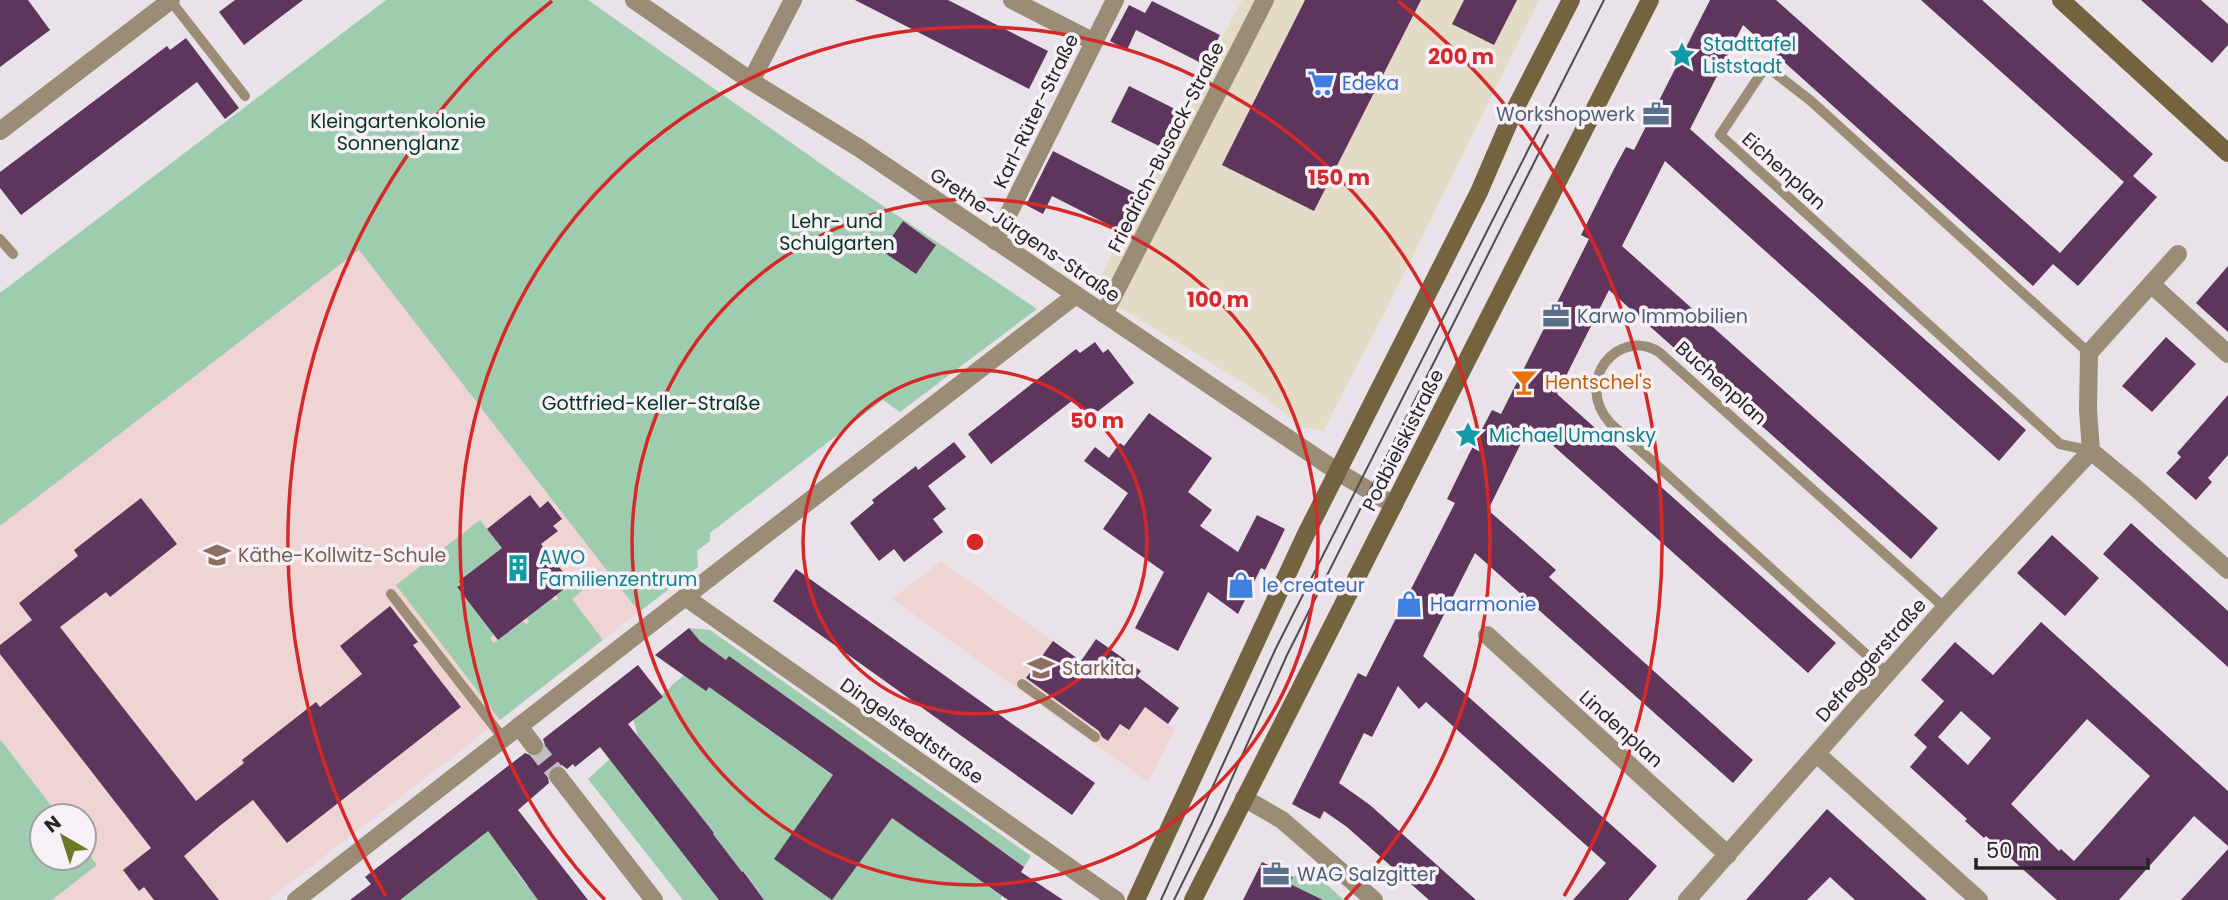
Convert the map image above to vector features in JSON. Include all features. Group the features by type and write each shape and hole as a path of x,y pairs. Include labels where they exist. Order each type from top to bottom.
{"main road":[{"path":"1136,900 1260,628 1479,192 1513,113 1571,0"},
{"name":"Podbielskistraße","path":"1193,900 1650,0"},
{"path":"2061,0 2228,153"}],"street":[{"path":"0,131 170,0"},
{"name":"Grethe-Jürgens-Straße","path":"634,0 751,81 859,148 1338,472 1394,505"},
{"path":"751,81 793,0"},
{"path":"1012,0 1094,41"},
{"name":"Karl-Rüter-Straße","path":"995,241 1115,0"},
{"name":"Friedrich-Busack-Straße","path":"1104,314 1265,0"},
{"path":"2178,254 2089,353 2088,410 2091,451 2228,570"},
{"path":"2151,284 2228,354"},
{"path":"306,897 503,738 1076,295"},
{"name":"Defreggerstraße","path":"1687,900 1945,608 2091,451"},
{"name":"Dingelstedtstraße","path":"685,597 1116,900"},
{"name":"Lindenplan","path":"1487,635 1728,855"},
{"path":"519,726 534,746"},
{"path":"1817,754 1979,900"},
{"path":"558,776 654,900"},
{"path":"1244,798 1282,820 1374,900"}],"lane":[{"path":"170,0 245,96"},
{"name":"Eichenplan","path":"2089,353 1804,95 1766,66 1720,135 2060,444 2091,451"},
{"path":"0,239 13,254"},
{"name":"Buchenplan","path":"1888,674 1610,423 1597,402 1595,387 1606,361 1624,349 1636,346 1644,345 1659,352 1945,608"},
{"path":"391,594 503,738"},
{"path":"1022,684 1095,737"}],"shaded area":[{"path":"1242,0 1539,0 1386,310 1323,431 1302,427 1252,388 1093,291"},
{"name":"Käthe-Kollwitz-Schule","path":"359,250 639,612 268,900 52,900 88,872 98,872 98,802 48,802 0,739 0,526"},
{"name":"Starkita","path":"941,561 1175,729 1148,782 892,599"}],"green space":[{"name":"Kleingartenkolonie Sonnenglanz","path":"386,0 588,0 837,175 1037,309 900,412 883,400 710,533 710,541 697,551 698,567 639,612 359,250 0,526 0,293"},
{"path":"480,520 502,548 459,581 461,585 457,588 494,634 490,638 494,643 523,621 526,624 529,622 526,618 552,598 555,601 558,599 556,595 568,586 563,580 572,573 584,589 572,599 603,640 500,720 396,585"},
{"path":"689,628 710,630 1031,856 1024,867 730,657 726,660 700,641"},
{"path":"684,675 709,687 1002,896 1000,900 764,900 638,737 633,718 663,697 662,695"},
{"path":"0,739 48,802 28,802 28,872 88,872 52,900 0,900"},
{"path":"610,759 719,900 683,900 588,779"},
{"path":"487,830 527,886 529,885 541,900 401,900 400,898"},
{"path":"1303,870 1314,873 1344,900 1281,900 1293,877"}],"building":[{"path":"0,0 28,0 50,30 0,67"},
{"path":"235,0 303,0 244,45 219,12"},
{"path":"855,0 948,0 1048,51 1029,89"},
{"name":"Edeka","path":"1305,0 1421,0 1314,211 1222,165"},
{"path":"1464,0 1517,0 1494,45 1452,24"},
{"path":"1710,0 1776,0 2060,253 2124,182 1921,0 1982,0 2153,154 2133,176 2157,197 2078,286 2053,264 2033,286 1743,25 1690,129 2026,430 1999,461 1665,161 1622,246 1938,528 1911,559 1609,290 1557,394 1836,643 1808,673 1530,425 1488,510 1556,570 1549,577 1753,760 1733,783 1475,553 1423,656 1657,866 1628,900 1573,900 1606,863 1426,702 1419,709 1398,686 1372,737 1364,733 1339,783 1370,805 1476,900 1429,900 1347,827 1324,811 1320,819 1292,804 1358,673 1366,677 1455,503 1447,499 1492,410 1501,414 1589,239 1581,235 1614,169 1626,147 1634,150"},
{"path":"2141,0 2201,0 2228,24 2228,45 2212,63"},
{"path":"1152,1 1220,35 1205,65 1136,30 1127,50 1110,41 1129,5 1145,13"},
{"path":"186,38 239,108 225,119 197,82 21,215 0,188 0,172 167,46 170,50"},
{"path":"1129,86 1181,112 1163,148 1111,122"},
{"path":"1053,151 1139,195 1121,231 1052,196 1043,214 1026,205"},
{"path":"903,221 936,245 916,274 882,251"},
{"path":"2228,266 2228,332 2196,303"},
{"path":"2166,337 2196,364 2152,412 2122,386"},
{"path":"1095,342 1103,353 1108,349 1134,383 1088,419 1073,400 991,464 968,434 1076,349 1080,353"},
{"path":"2228,395 2228,455 2208,478 2212,482 2196,500 2166,473 2181,457 2177,453"},
{"path":"1149,413 1212,458 1188,492 1212,510 1200,526 1238,552 1257,515 1285,529 1265,570 1261,568 1238,614 1208,592 1178,651 1135,628 1164,572 1103,529 1128,493 1084,461 1095,447 1109,458 1120,443 1124,446"},
{"path":"954,442 966,457 928,486 946,509 933,519 943,532 904,562 894,549 879,561 850,523 874,503 872,500 916,466 918,470"},
{"name":"AWO Familienzentrum","path":"530,495 540,508 548,501 562,519 553,526 558,531 541,544 567,577 563,580 568,586 498,640 457,587 461,585 459,581 502,548 487,529"},
{"path":"141,498 177,544 110,597 106,592 60,627 196,801 244,763 242,760 316,702 320,707 362,674 340,646 390,606 418,642 413,645 461,707 287,843 253,800 222,824 184,856 219,900 154,900 144,887 139,891 123,870 151,848 0,654 0,645 32,620 19,603 78,556 74,550"},
{"path":"2131,523 2228,611 2228,667 2103,554"},
{"path":"2052,535 2099,578 2065,616 2017,573"},
{"path":"796,569 1095,783 1072,815 773,601"},
{"path":"2041,622 2228,791 2228,846 2194,816 2119,900 2057,900 1986,836 1984,838 1965,821 1967,819 1910,767 1927,747 1914,735 1944,701 1921,680 1955,642 1993,675","holes":["1961,711 1991,738 1968,765 1938,737","2087,719 2150,776 2074,861 2061,849 2059,851 2011,804"]},
{"path":"689,628 700,641 726,660 729,656 965,824 1024,867 1021,872 1063,900 1008,900 892,818 832,900 774,859 833,775 709,687 706,691 655,655"},
{"path":"1096,639 1141,671 1137,676 1179,708 1168,724 1145,707 1129,730 1120,724 1108,741 1099,731 1026,678 1053,641 1081,661"},
{"path":"638,665 663,697 628,724 764,900 719,900 600,747 575,767 573,764 567,769 562,765 552,767 547,772 549,783 518,810 588,900 538,900 488,831 400,900 350,900 371,884 365,877 525,753 535,757 541,755 545,745 543,739"},
{"path":"1827,809 1927,900 1855,900 1830,877 1807,900 1746,900"},
{"path":"2228,849 2228,900 2181,900"},
{"path":"1262,862 1293,877 1290,884 1323,900 1243,900"}],"tunnel":[{"path":"534,746 558,776"}],"tram line":[{"path":"1161,900 1276,648 1604,0"},
{"path":"1174,900 1212,823 1287,655 1548,135"}],"place":[{"name":"Stadttafel Liststadt","path":"1682,55"},
{"name":"Edeka","path":"1321,83"},
{"name":"Workshopwerk","path":"1656,114"},
{"name":"Karwo Immobilien","path":"1556,316"},
{"name":"Hentschel's","path":"1524,382"},
{"name":"Michael Umansky","path":"1468,435"},
{"name":"Käthe-Kollwitz-Schule","path":"217,555"},
{"name":"AWO Familienzentrum","path":"518,568"},
{"name":"le createur","path":"1241,585"},
{"name":"Haarmonie","path":"1409,604"},
{"name":"Starkita","path":"1041,668"},
{"name":"WAG Salzgitter","path":"1276,874"}],"park label":[{"name":"Lehr- und Schulgarten","path":"837,232"},
{"name":"Gottfried-Keller-Straße","path":"651,403"}]}
